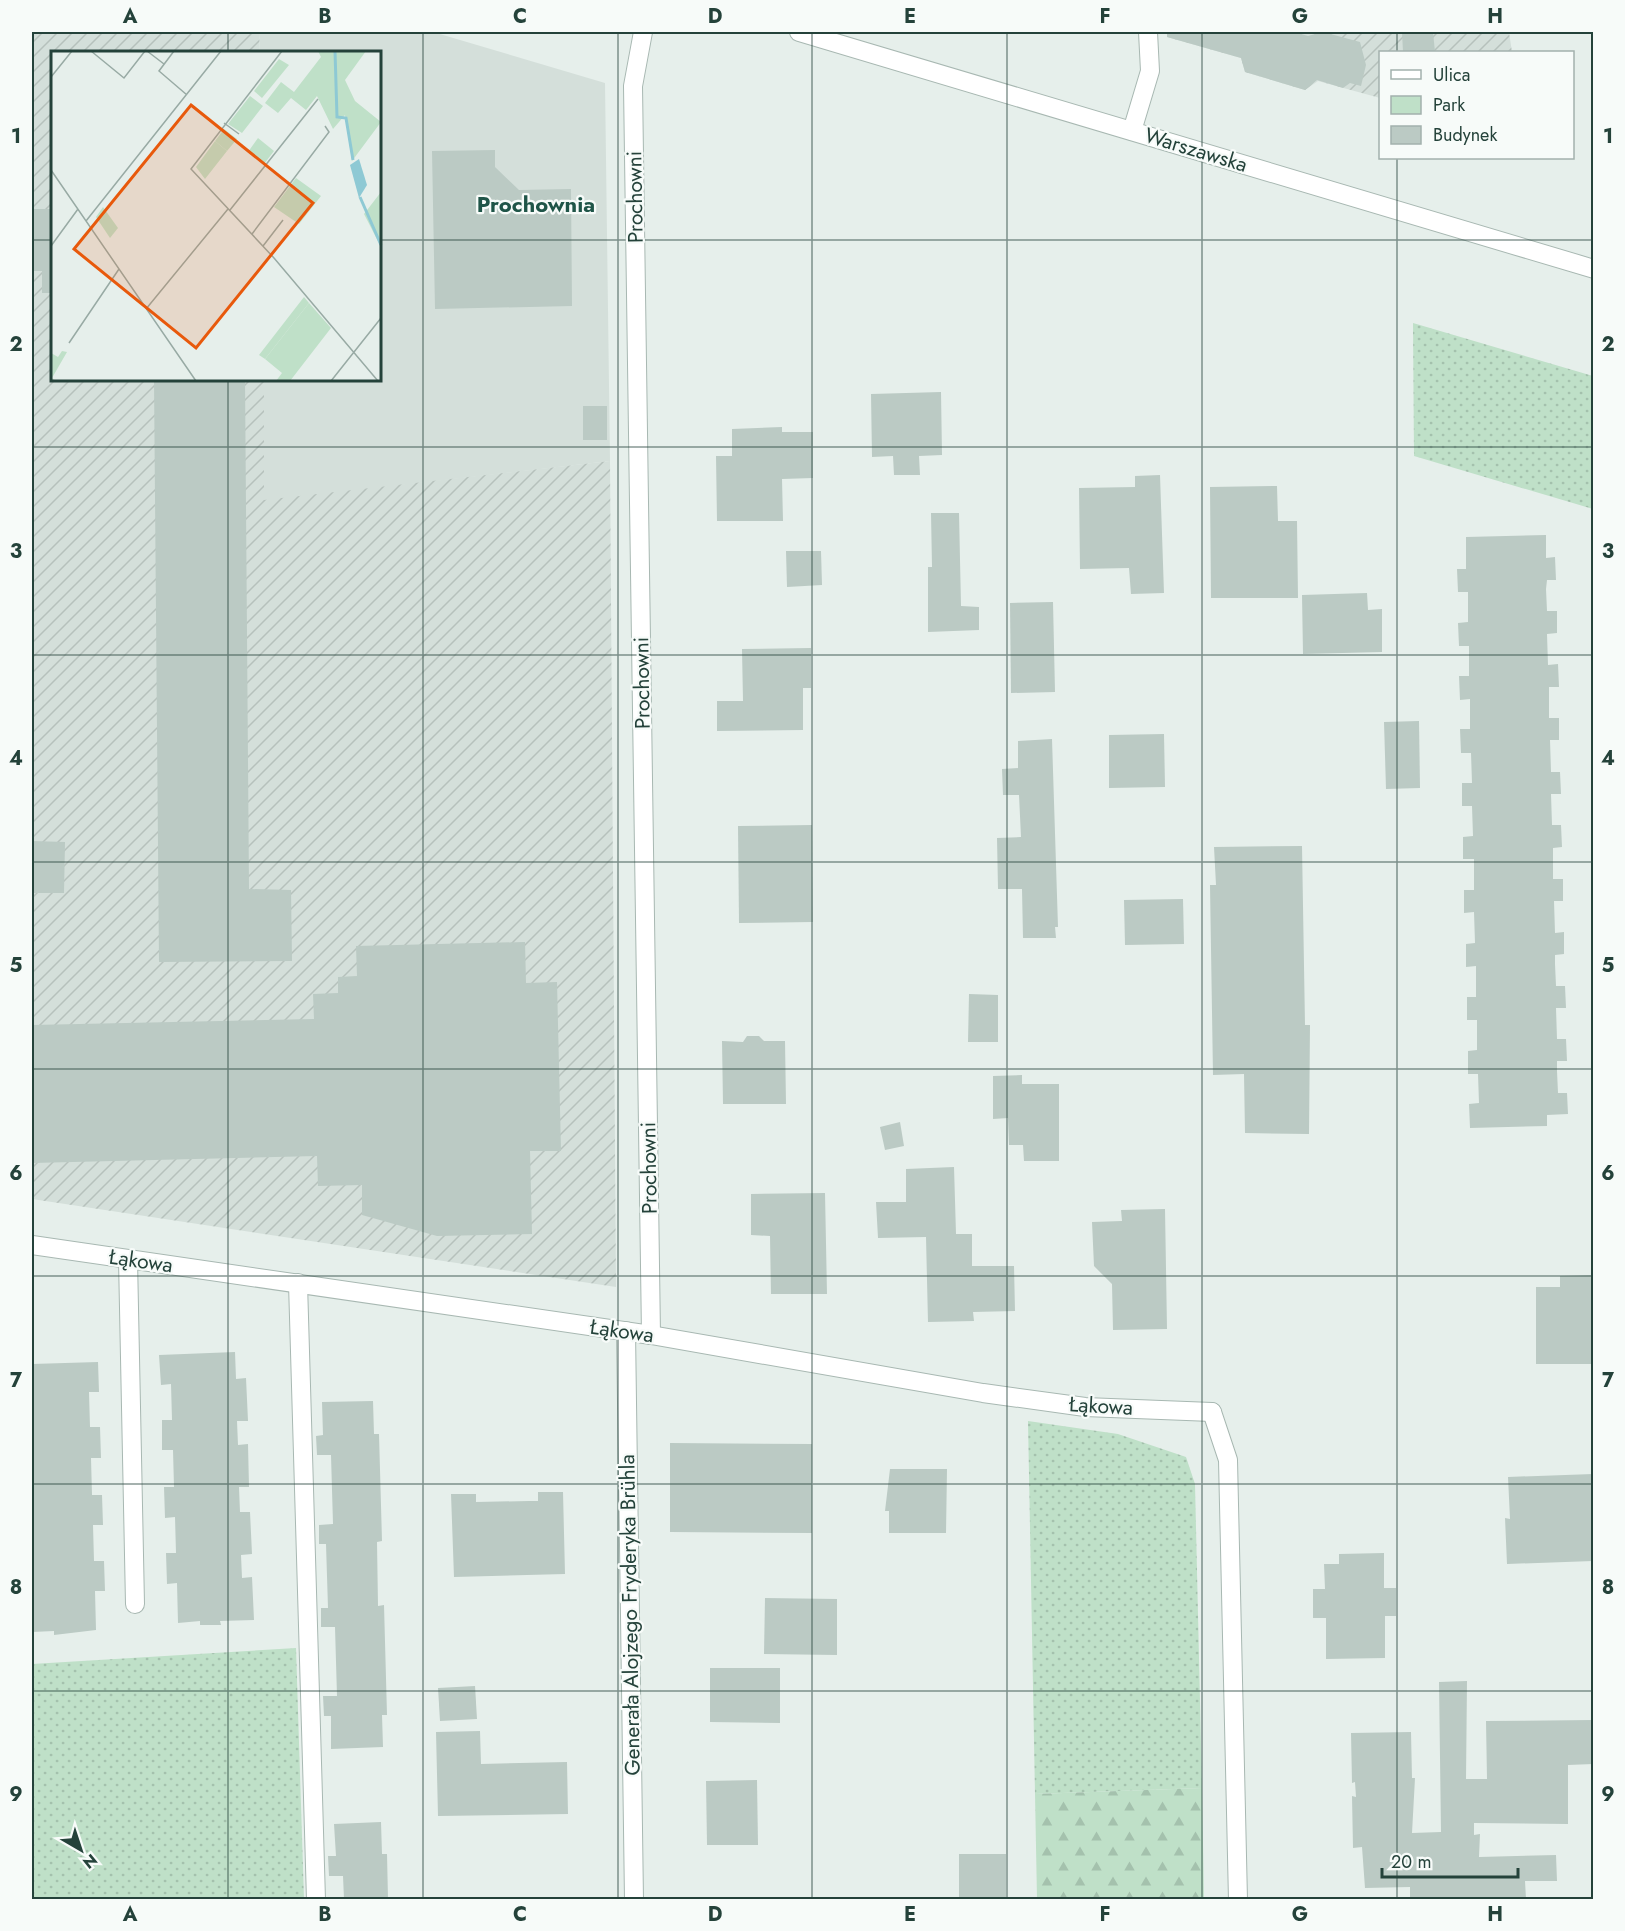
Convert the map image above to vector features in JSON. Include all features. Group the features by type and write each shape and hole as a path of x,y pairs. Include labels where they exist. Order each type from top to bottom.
{"street":[{"name":"Prochowni","path":"643,32 633,86 651,1335"},
{"name":"Warszawska","path":"799,32 1593,269"},
{"path":"1132,131 1150,71 1148,32"},
{"name":"Łąkowa","path":"32,1245 626,1331 983,1393 1073,1406 1212,1412 1228,1460 1238,1899"},
{"path":"128,1259 135,1604"},
{"path":"298,1283 316,1899"},
{"name":"Generała Alojzego Fryderyka Brühla","path":"626,1331 634,1899"}],"shaded area":[{"path":"32,32 259,32 260,51 51,51 51,381 264,381 264,500 610,461 616,1287 32,1199"},
{"path":"259,32 433,32 605,83 610,461 264,501 264,381 381,381 381,51 260,51"},
{"path":"1167,32 1509,32 1512,51 1379,51 1379,98 1318,81 1305,90 1245,72 1241,58 1167,37"}],"green space":[{"path":"1413,323 1593,376 1593,509 1414,456"},
{"path":"1028,1421 1118,1434 1186,1457 1195,1484 1202,1788 1035,1794"},
{"path":"296,1648 304,1899 32,1899 32,1664"},
{"path":"1202,1788 1204,1899 1037,1899 1035,1794"}],"building":[{"path":"1167,32 1294,32 1308,36 1323,32 1360,42 1366,65 1361,86 1350,83 1343,88 1317,80 1305,90 1245,72 1241,58 1167,37"},
{"path":"1402,32 1433,32 1435,51 1403,51"},
{"path":"495,150 495,167 519,190 571,189 572,306 435,309 432,151"},
{"path":"32,209 51,209 51,293 42,293 42,271 32,271"},
{"path":"154,381 245,381 249,889 291,890 292,961 159,962"},
{"path":"941,392 942,455 919,456 920,475 894,475 893,456 872,457 871,394"},
{"path":"583,406 607,406 607,440 583,440"},
{"path":"782,427 782,432 813,432 813,478 782,479 783,521 717,521 716,456 732,456 732,429"},
{"path":"1160,475 1164,593 1131,594 1129,568 1080,569 1079,488 1135,487 1135,476"},
{"path":"1277,486 1278,521 1297,521 1298,598 1211,598 1210,487"},
{"path":"931,513 959,513 961,606 979,607 979,630 928,632 928,567 932,567"},
{"path":"1546,535 1546,558 1555,557 1556,580 1547,580 1547,611 1557,611 1557,633 1547,634 1548,665 1558,664 1559,687 1549,687 1549,718 1559,718 1559,740 1550,740 1551,772 1560,772 1561,794 1551,794 1552,825 1561,825 1562,847 1553,848 1553,879 1563,879 1563,901 1554,901 1555,933 1564,932 1564,954 1555,955 1555,964 1556,986 1565,986 1566,1008 1556,1008 1557,1039 1566,1039 1567,1061 1557,1061 1557,1071 1558,1093 1567,1093 1568,1114 1547,1115 1547,1126 1470,1128 1469,1104 1479,1103 1478,1074 1468,1074 1468,1051 1477,1050 1477,1020 1467,1020 1467,997 1476,997 1476,966 1466,967 1466,944 1475,943 1474,912 1464,913 1464,890 1474,890 1474,859 1463,859 1463,837 1473,836 1472,806 1462,806 1462,783 1472,783 1471,753 1461,753 1460,729 1470,729 1470,699 1460,700 1459,676 1469,676 1469,646 1459,646 1458,623 1468,622 1468,592 1458,592 1457,569 1466,569 1466,537"},
{"path":"786,551 821,551 822,585 787,587"},
{"path":"1367,593 1368,610 1382,609 1382,652 1303,654 1302,595"},
{"path":"1053,602 1055,692 1011,693 1010,603"},
{"path":"811,648 811,688 803,688 803,730 717,731 717,701 743,701 742,649"},
{"path":"1419,721 1420,788 1386,789 1384,722"},
{"path":"1164,734 1165,787 1109,788 1109,735"},
{"path":"1052,739 1058,927 1055,927 1056,938 1023,938 1022,889 998,889 997,838 1021,837 1019,795 1003,795 1002,769 1018,768 1018,741"},
{"path":"812,825 813,922 739,923 738,826"},
{"path":"32,841 65,842 64,893 32,893"},
{"path":"1302,846 1305,1025 1310,1025 1309,1134 1245,1133 1244,1074 1213,1075 1210,885 1216,885 1214,847"},
{"path":"1183,899 1184,944 1125,945 1124,900"},
{"path":"525,942 526,983 557,982 561,1151 530,1151 532,1234 437,1236 362,1215 362,1185 318,1186 317,1156 32,1163 32,1025 314,1019 313,994 338,993 338,977 357,976 356,946"},
{"path":"969,994 998,995 998,1042 968,1042"},
{"path":"747,1036 759,1036 764,1041 785,1041 786,1104 723,1104 722,1041 743,1042"},
{"path":"1022,1075 1022,1084 1059,1084 1059,1161 1024,1161 1023,1145 1009,1145 1008,1118 993,1119 993,1076"},
{"path":"900,1122 904,1146 885,1150 880,1127"},
{"path":"954,1167 956,1234 972,1234 972,1266 1014,1266 1015,1311 973,1312 974,1321 928,1322 926,1237 878,1238 876,1202 906,1202 906,1169"},
{"path":"825,1193 827,1294 771,1294 770,1236 751,1235 751,1194"},
{"path":"1165,1209 1167,1329 1113,1330 1112,1284 1094,1266 1092,1222 1122,1221 1121,1210"},
{"path":"1593,1275 1593,1364 1536,1364 1536,1287 1560,1287 1560,1276"},
{"path":"235,1352 236,1379 246,1378 248,1421 237,1421 238,1445 248,1444 249,1487 239,1487 240,1512 250,1512 252,1554 241,1555 242,1578 252,1577 254,1620 220,1621 221,1625 200,1625 200,1621 178,1623 177,1583 167,1584 166,1553 176,1553 175,1517 165,1518 164,1487 174,1487 173,1450 162,1450 162,1420 172,1420 171,1384 161,1385 159,1355"},
{"path":"98,1362 99,1392 89,1392 90,1427 100,1427 101,1458 91,1458 92,1495 102,1495 103,1525 93,1525 94,1561 104,1561 105,1591 95,1591 96,1630 54,1635 54,1631 32,1632 32,1364"},
{"path":"373,1401 374,1434 379,1434 382,1541 377,1542 378,1606 384,1605 387,1715 382,1715 383,1747 331,1749 331,1716 324,1716 323,1696 337,1696 335,1627 321,1627 321,1608 328,1608 326,1544 319,1544 319,1525 333,1524 331,1455 317,1455 316,1436 323,1435 322,1402"},
{"path":"670,1443 812,1444 812,1533 670,1532"},
{"path":"890,1469 947,1469 946,1533 889,1533 889,1511 885,1511"},
{"path":"1593,1474 1593,1561 1507,1564 1505,1518 1510,1519 1508,1477"},
{"path":"538,1492 563,1492 565,1574 454,1577 451,1494 476,1494 476,1502 538,1501"},
{"path":"1384,1553 1384,1588 1396,1588 1396,1616 1385,1616 1385,1658 1326,1659 1326,1618 1313,1618 1313,1589 1325,1589 1324,1564 1339,1564 1339,1554"},
{"path":"765,1598 837,1599 837,1655 764,1654"},
{"path":"710,1668 780,1668 780,1723 710,1722"},
{"path":"1467,1681 1466,1779 1487,1779 1486,1721 1593,1720 1593,1764 1568,1765 1568,1824 1474,1823 1474,1835 1480,1834 1479,1857 1556,1855 1557,1881 1525,1881 1526,1899 1410,1898 1410,1887 1365,1888 1362,1847 1353,1848 1352,1796 1356,1797 1355,1782 1352,1783 1351,1733 1411,1732 1412,1778 1415,1778 1412,1833 1441,1832 1439,1682"},
{"path":"475,1686 477,1719 440,1721 438,1688"},
{"path":"480,1731 481,1764 567,1762 568,1814 438,1816 436,1732"},
{"path":"757,1780 758,1845 707,1845 706,1781"},
{"path":"381,1822 382,1854 387,1854 388,1899 344,1899 343,1876 329,1876 328,1856 336,1856 334,1824"},
{"path":"959,1854 1006,1854 1006,1899 959,1899"}],"district":[{"name":"Prochownia","path":"536,204"}]}
